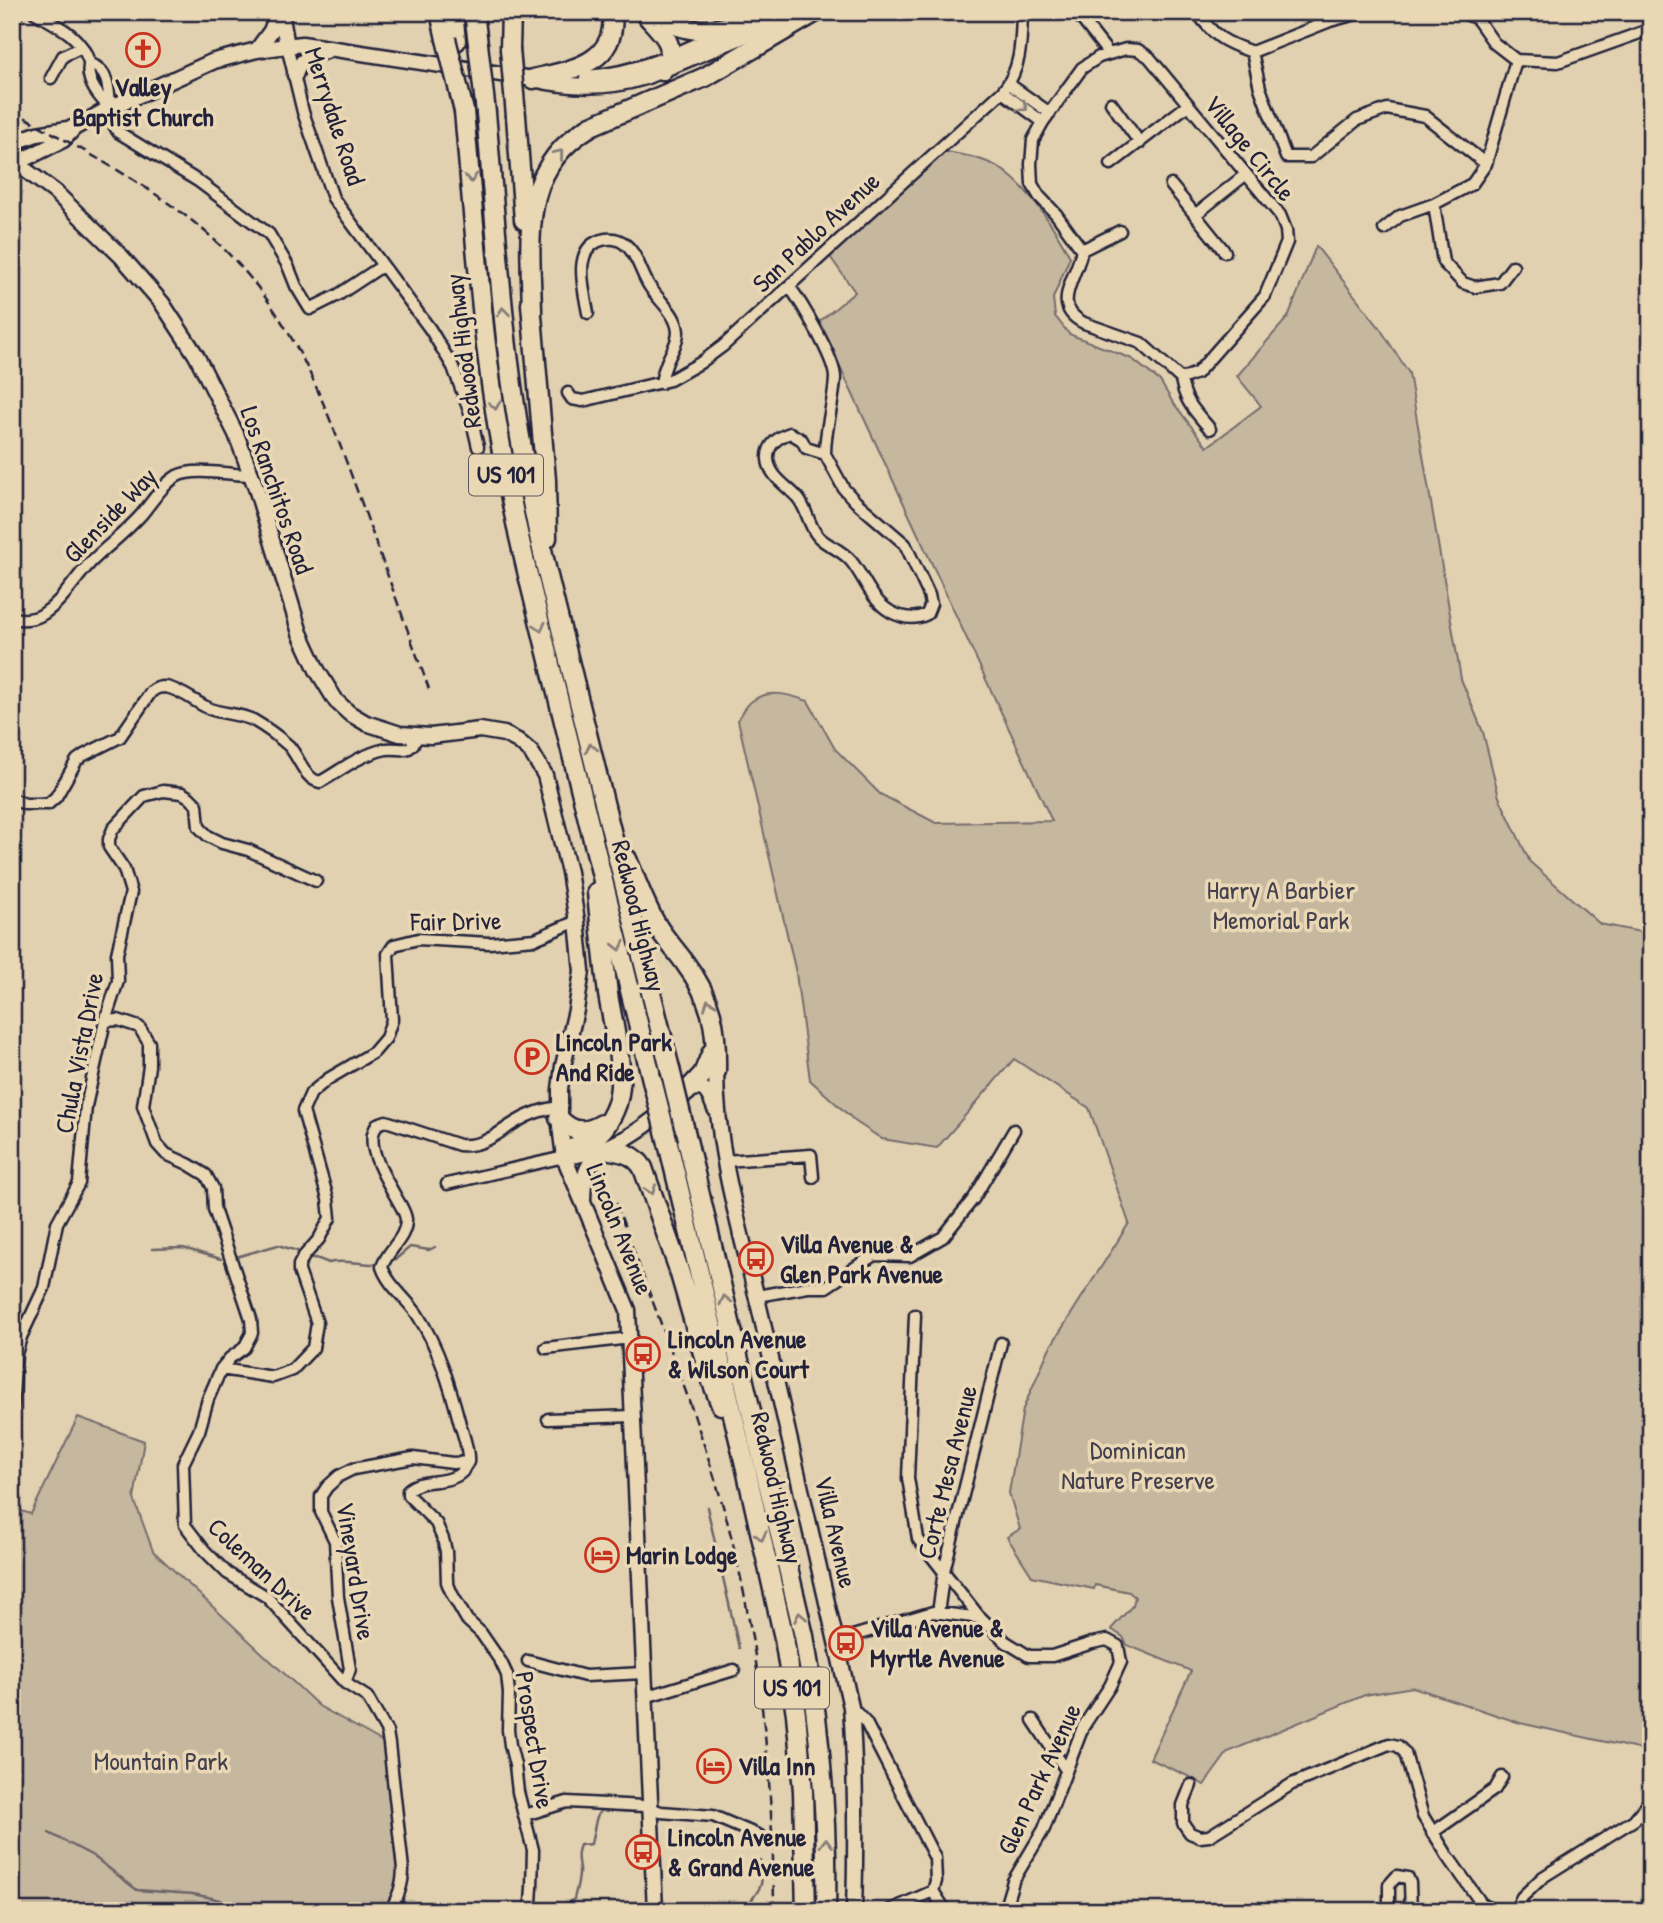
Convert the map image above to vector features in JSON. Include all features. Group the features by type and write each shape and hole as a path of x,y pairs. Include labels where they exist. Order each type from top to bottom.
{"highway":[{"path":"440,12 451,40"},
{"path":"451,40 453,12"},
{"name":"Redwood Highway","path":"474,12 503,307 524,459 547,572 670,1069 804,1636 816,1712 823,1788 827,1911"},
{"path":"511,12 510,49 546,480 547,572"},
{"path":"533,79 574,69 597,56 606,46 611,33 612,12"},
{"path":"643,12 666,37 669,44 666,64"},
{"path":"651,12 676,26 706,31 763,15"},
{"path":"532,313 531,228 536,192 543,176 564,147 591,126 705,77 816,12"},
{"name":"Redwood Highway","path":"451,40 464,111 486,345 503,459 524,559 668,1143 779,1613 796,1714 803,1791 806,1911"},
{"path":"607,814 655,922 691,970 707,997 716,1039 716,1071"},
{"path":"564,1157 570,1149 595,1137 610,1117 618,1099 621,1080 598,913 591,832"},
{"path":"686,1093 703,1074 716,1039"},
{"path":"559,1112 571,1128 584,1131 596,1128 610,1117"},
{"path":"605,1149 631,1155 643,1168 681,1276 709,1374 746,1469"}],"main road":[{"name":"Merrydale Road","path":"279,12 287,46"},
{"path":"257,50 271,31 279,12"},
{"path":"15,161 63,140 74,128 110,108 214,61 257,50 302,44 533,79 581,78 666,64 802,12"},
{"path":"666,64 763,15"},
{"path":"295,75 300,64 307,58 335,49"},
{"path":"12,143 37,134 74,128"},
{"path":"15,161 24,146 37,134"},
{"path":"44,149 40,163 45,184"},
{"name":"Los Ranchitos Road","path":"15,161 45,184 121,256 162,303 196,355 236,434 308,653 336,701 366,723 392,732 418,736 446,735"},
{"name":"Lincoln Avenue","path":"446,735 475,730 500,733 518,741 535,756 546,781 569,872 582,971 563,1066 559,1112 564,1157 628,1310 655,1911"},
{"name":"Villa Avenue","path":"716,1071 724,1161 851,1707"},
{"name":"Villa Avenue","path":"686,1093 698,1087 706,1091 718,1117"},
{"path":"582,1205 586,1169 593,1158 638,1133 686,1093"},
{"path":"564,1157 605,1149"},
{"path":"851,1707 855,1763 854,1911"}],"street":[{"path":"12,21 18,12"},
{"path":"34,12 69,33 82,47 90,64 101,70 110,91 111,120 118,132 198,181 269,234 310,309 338,295 382,266"},
{"path":"1022,12 1019,57 1015,72 1006,88 1046,118"},
{"path":"1076,12 1109,54"},
{"path":"1197,12 1208,28 1226,43 1252,52 1330,21 1364,12"},
{"path":"1461,12 1477,19 1494,43 1516,60 1558,62 1651,29"},
{"name":"Merrydale Road","path":"287,46 303,113 333,198 430,329 453,367 470,413 478,447"},
{"path":"51,78 63,56 82,47"},
{"name":"Village Circle","path":"1082,250 1032,184 1033,139 1082,68 1099,57 1126,49 1138,50 1149,57 1280,215 1286,230 1287,242 1265,296 1197,373 1181,379"},
{"path":"1252,52 1260,88 1286,157 1311,157 1356,120 1387,109 1425,116 1486,164"},
{"path":"1384,229 1400,216 1434,204 1472,184 1486,164 1516,60"},
{"name":"San Pablo Avenue","path":"568,393 572,399 583,401 661,383 679,376 712,355 1006,88"},
{"path":"1111,103 1140,143"},
{"path":"1111,164 1188,105"},
{"path":"1195,215 1245,175"},
{"path":"1171,185 1225,252"},
{"path":"1434,204 1443,262 1463,283 1475,288 1500,283 1513,265"},
{"path":"1120,231 1082,250 1078,269 1066,295 1070,313 1084,323 1141,343 1181,379 1187,402 1210,429"},
{"path":"589,313 582,273 586,252 591,245 600,241 611,239 622,242 633,253 649,286 676,321 677,340 665,365 661,383"},
{"path":"789,286 821,342 835,377 825,437 825,454 844,489 905,544 929,594 931,604 927,614 912,618 901,616 889,611 877,600 843,552 816,535 806,509 769,467 767,457 769,447 780,436 792,433 802,440 806,448 825,454"},
{"name":"Glenside Way","path":"12,618 34,618 58,602 92,561 119,538 166,484 178,475 203,471 251,475"},
{"path":"12,799 25,804 48,804 56,797 77,760 120,737 150,692 156,688 163,687 178,692 208,708 252,720 280,738 314,781 320,782 372,753 409,748 418,736"},
{"name":"Chula Vista Drive","path":"12,1410 16,1354 21,1337 44,1288 57,1223 79,1183 86,1106 105,1021 118,981 117,954 131,892 128,879 109,847 109,839 120,821 144,796 163,791 182,793 197,805 199,827 208,836 248,850 316,881"},
{"name":"Fair Drive","path":"221,1369 273,1377 292,1370 313,1348 317,1323 299,1265 303,1256 319,1239 330,1218 328,1199 303,1111 311,1093 328,1079 374,1052 386,1038 392,1020 388,954 394,945 418,939 489,943 535,939 577,921"},
{"name":"Coleman Drive","path":"105,1021 118,1020 139,1027 149,1044 149,1066 143,1106 156,1144 166,1154 206,1175 213,1188 214,1209 248,1309 252,1333 244,1348 221,1369 199,1430 183,1464 185,1525 227,1573 267,1597 345,1683 367,1697 387,1732 403,1869 398,1896 390,1911"},
{"path":"468,1462 459,1420 438,1354 415,1312 392,1284 382,1266 387,1254 404,1231 406,1221 375,1154 372,1135 377,1124 386,1121 459,1146 468,1146 497,1135 533,1113 559,1112"},
{"path":"757,1296 808,1287 826,1287 874,1255 910,1256 943,1237 974,1198 1014,1129"},
{"path":"724,1161 811,1155 813,1177"},
{"path":"447,1185 564,1157"},
{"name":"Glen Park Avenue","path":"915,1315 908,1478 918,1539 981,1618 1006,1642 1029,1656 1052,1657 1107,1640 1118,1646 1121,1662 1110,1686 1083,1727 1044,1829 1013,1881 1004,1911"},
{"path":"546,1348 630,1338"},
{"name":"Corte Mesa Avenue","path":"938,1613 944,1571 1001,1343"},
{"path":"548,1419 633,1416"},
{"name":"Vineyard Drive","path":"345,1683 350,1670 338,1597 335,1541 321,1512 321,1496 339,1476 353,1469 413,1458 468,1462"},
{"name":"Prospect Drive","path":"468,1462 462,1472 452,1478 413,1485 408,1490 408,1495 436,1523 446,1551 447,1582 452,1594 467,1620 481,1633 507,1675 510,1745 518,1792 533,1850 531,1903 528,1911"},
{"path":"836,1642 933,1612 981,1618"},
{"path":"528,1661 585,1676 644,1673"},
{"path":"645,1697 734,1670"},
{"name":"Villa Avenue","path":"851,1707 866,1723 935,1858 936,1881 933,1891"},
{"path":"1033,1720 1066,1770"},
{"path":"1191,1785 1184,1805 1183,1823 1190,1833 1200,1837 1209,1836 1292,1784 1389,1744 1398,1746 1405,1753 1423,1816 1432,1833 1481,1903 1493,1911"},
{"path":"1432,1833 1495,1789 1502,1777"},
{"path":"1515,1911 1522,1897 1543,1877 1634,1820 1651,1799"},
{"path":"525,1815 566,1802 644,1806 661,1812 713,1816 760,1836"},
{"path":"1389,1911 1389,1885 1397,1876 1408,1878 1411,1911"},
{"path":"888,1911 933,1891 946,1911"}],"green space":[{"name":"Harry A Barbier Memorial Park","path":"937,150 972,157 997,166 1024,189 1050,222 1070,257 1053,298 1055,316 1069,334 1132,359 1160,381 1207,447 1261,406 1237,376 1288,317 1316,246 1379,327 1409,373 1461,679 1483,732 1499,797 1530,862 1600,924 1651,934 1651,1752 1520,1723 1413,1687 1365,1695 1228,1752 1204,1785 1150,1759 1191,1671 1127,1645 1123,1637 1111,1629 1133,1605 1135,1597 1129,1592 1095,1585 1094,1589 1032,1576 1007,1537 1020,1529 1009,1493 1023,1409 1049,1349 1129,1223 1089,1108 1014,1059 937,1148 882,1139 856,1122 810,1080 796,973 738,720 750,703 765,695 780,694 808,701 835,749 880,794 936,823 1052,821 819,322 855,292 826,251"},
{"name":"Mountain Park","path":"78,1417 144,1441 134,1499 153,1551 319,1706 385,1743 400,1882 388,1911 12,1911 12,1508 31,1514"}],"waterway":[{"path":"236,1257 278,1245 297,1251"},
{"path":"389,1261 396,1259 410,1247 429,1250 435,1247"},
{"path":"152,1249 183,1248 221,1259"},
{"path":"310,1259 316,1258 329,1263 374,1264"},
{"path":"707,1507 739,1648"},
{"path":"545,1911 574,1899 579,1876 579,1848 580,1845 591,1844 598,1814 602,1810 636,1812"},
{"path":"49,1833 93,1856 137,1890 193,1894 250,1911"},
{"path":"749,1911 750,1903 762,1882 760,1860"}],"railway":[{"path":"12,110 163,199 209,235 238,264 263,295 285,327 319,394 429,689"},
{"path":"616,1203 701,1434 737,1561 756,1660 762,1710 771,1811 774,1911"}],"place":[{"name":"Valley Baptist Church","path":"143,50"},
{"name":"Lincoln Park And Ride","path":"532,1057"},
{"name":"Villa Avenue & Glen Park Avenue","path":"756,1259"},
{"name":"Lincoln Avenue & Wilson Court","path":"643,1354"},
{"name":"Marin Lodge","path":"602,1555"},
{"name":"Villa Avenue & Myrtle Avenue","path":"846,1643"},
{"name":"Villa Inn","path":"714,1766"},
{"name":"Lincoln Avenue & Grand Avenue","path":"643,1852"}],"park label":[{"name":"Dominican Nature Preserve","path":"1138,1465"}]}
